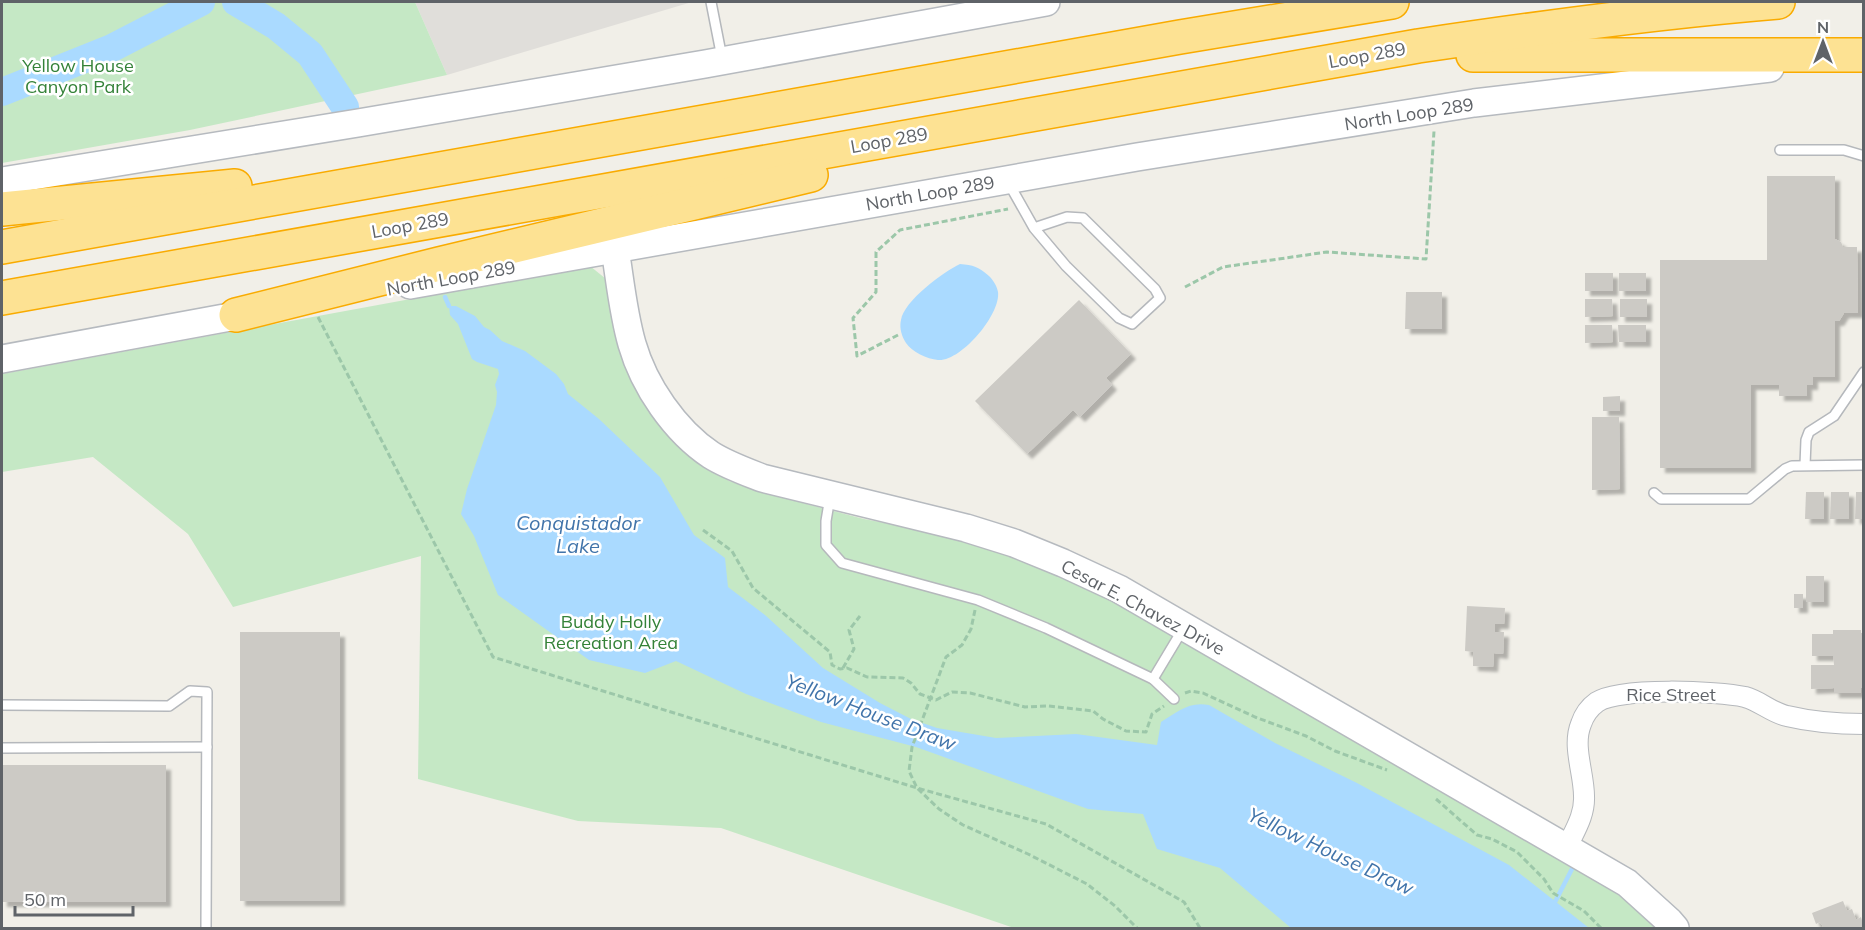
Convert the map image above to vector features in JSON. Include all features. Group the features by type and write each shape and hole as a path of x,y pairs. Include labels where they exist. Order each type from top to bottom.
{"highway":[{"path":"1180,37 1336,2"},
{"path":"2,248 1180,37 1392,2"},
{"name":"Loop 289","path":"2,298 1418,46 1565,24 1778,2"},
{"path":"1319,64 1381,66 1443,56 1480,54 1863,55"},
{"path":"236,315 767,186 965,141 1016,132 1066,109"},
{"path":"2,209 315,178 408,174"}],"main road":[{"path":"2,181 358,123 1046,2"},
{"name":"North Loop 289","path":"2,359 236,315 1137,157 1485,101 1778,67 1863,66"},
{"name":"Cesar E. Chavez Drive","path":"615,249 632,346 655,395 672,418 711,455 734,468 762,478 966,528 1014,543 1119,589 1627,883 1675,928"}],"street":[{"name":"Rice Street","path":"1567,847 1581,819 1585,797 1578,742 1580,725 1587,712 1598,701 1616,695 1703,691 1747,698 1784,716 1837,724 1863,724"}],"lane":[{"path":"711,2 723,60"},
{"path":"1780,150 1844,150 1863,156"},
{"path":"1007,180 1034,228 1066,266 1119,318 1132,324 1160,298 1155,289 1083,218 1067,217 1034,228"},
{"path":"1805,465 1806,440 1809,432 1834,416 1863,372"},
{"path":"1654,493 1660,499 1749,499 1785,469 1805,465 1863,465"},
{"path":"831,495 826,521 826,545 842,563 978,600 1046,628 1153,679 1174,699"},
{"path":"1153,679 1184,627"},
{"path":"2,705 168,705 190,691 207,692 206,928"},
{"path":"2,748 207,747"}],"path":[{"path":"1185,287 1223,267 1327,252 1426,259 1434,129"},
{"path":"898,335 857,356 853,318 876,292 876,252 900,230 1022,206"},
{"path":"310,302 492,657 917,788 1046,824 1184,902 1200,928"},
{"path":"703,530 732,552 753,588 830,652 832,665 847,668 867,677 903,678 911,683 920,694 936,700 952,692 970,693 1025,707 1048,706 1093,711 1126,731 1146,732 1152,714 1191,691 1203,693 1394,774"},
{"path":"978,600 971,629 962,645 946,657 912,747 909,771 917,788 939,809 963,825 1087,884 1115,906 1137,928"},
{"path":"843,668 854,649 849,630 860,616"},
{"path":"1435,797 1477,835 1492,839 1517,852 1544,879 1553,894 1584,911 1601,928"}],"shaded area":[{"path":"415,2 692,2 447,75"}],"green space":[{"name":"Yellow House Canyon Park","path":"2,2 415,2 447,75 190,130 2,163"},
{"name":"Buddy Holly Recreation Area","path":"590,266 606,279 668,435 729,481 772,495 864,519 931,532 997,551 1072,581 1123,606 1617,893 1657,928 1014,928 721,828 578,821 418,779 421,556 233,607 188,534 93,457 2,472 2,374"}],"water":[{"path":"960,264 976,267 989,276 998,292 997,301 986,324 968,345 947,359 929,358 916,352 906,343 901,332 901,320 909,304 917,296 944,273"},
{"name":"Conquistador Lake","path":"449,306 456,306 475,316 484,327 502,341 525,351 556,374 568,394 599,419 660,477 694,535 725,558 728,587 765,615 823,668 880,703 911,719 937,728 996,738 1076,734 1157,745 1161,722 1189,706 1209,705 1275,743 1357,783 1509,865 1589,928 1291,928 1220,868 1157,849 1143,814 1088,809 916,747 821,722 746,694 676,661 645,673 589,660 498,595 474,536 461,514 467,489 496,405 495,385 499,374 498,369 472,359 458,324 450,315"}],"building":[{"path":"1767,176 1835,176 1835,239 1841,242 1843,247 1857,247 1858,313 1844,313 1839,321 1835,321 1835,377 1813,377 1813,385 1807,385 1807,396 1779,396 1779,385 1751,385 1751,468 1660,468 1660,260 1767,260"},
{"path":"1585,273 1613,273 1613,291 1585,291"},
{"path":"1619,273 1646,273 1646,291 1619,291"},
{"path":"1406,292 1442,292 1442,329 1405,329"},
{"path":"1585,299 1612,299 1613,316 1585,317"},
{"path":"1620,299 1647,299 1647,317 1620,317"},
{"path":"1079,300 1131,354 1106,378 1112,385 1080,417 1073,410 1027,454 975,401"},
{"path":"1585,325 1612,325 1613,342 1585,343"},
{"path":"1618,325 1646,325 1646,342 1619,342"},
{"path":"1620,396 1620,411 1603,411 1603,397"},
{"path":"1592,417 1619,417 1620,489 1592,490"},
{"path":"1806,492 1824,492 1824,519 1805,519"},
{"path":"1831,492 1849,492 1849,519 1830,519"},
{"path":"1856,492 1864,492 1864,519 1855,519"},
{"path":"1806,576 1824,576 1824,602 1806,602"},
{"path":"1794,594 1803,594 1803,608 1794,608"},
{"path":"1467,606 1505,608 1504,624 1495,624 1495,632 1504,632 1503,654 1494,653 1493,667 1473,666 1473,652 1465,651"},
{"path":"1833,630 1861,630 1861,633 1864,633 1864,688 1861,688 1861,693 1834,693 1834,688 1811,689 1811,665 1834,665 1833,656 1812,656 1812,634 1833,634"},
{"path":"240,632 340,632 340,901 240,901"},
{"path":"2,765 166,765 166,902 2,902"},
{"path":"1843,901 1847,911 1852,909 1856,920 1861,917 1864,928 1824,928 1820,922 1816,924 1812,913"}],"waterway":[{"name":"Yellow House Draw","path":"2,92 112,48 201,2"},
{"name":"Yellow House Draw","path":"236,2 276,26 310,54 345,107"},
{"name":"Yellow House Draw","path":"445,297 449,306"},
{"path":"1555,902 1573,867"}]}
